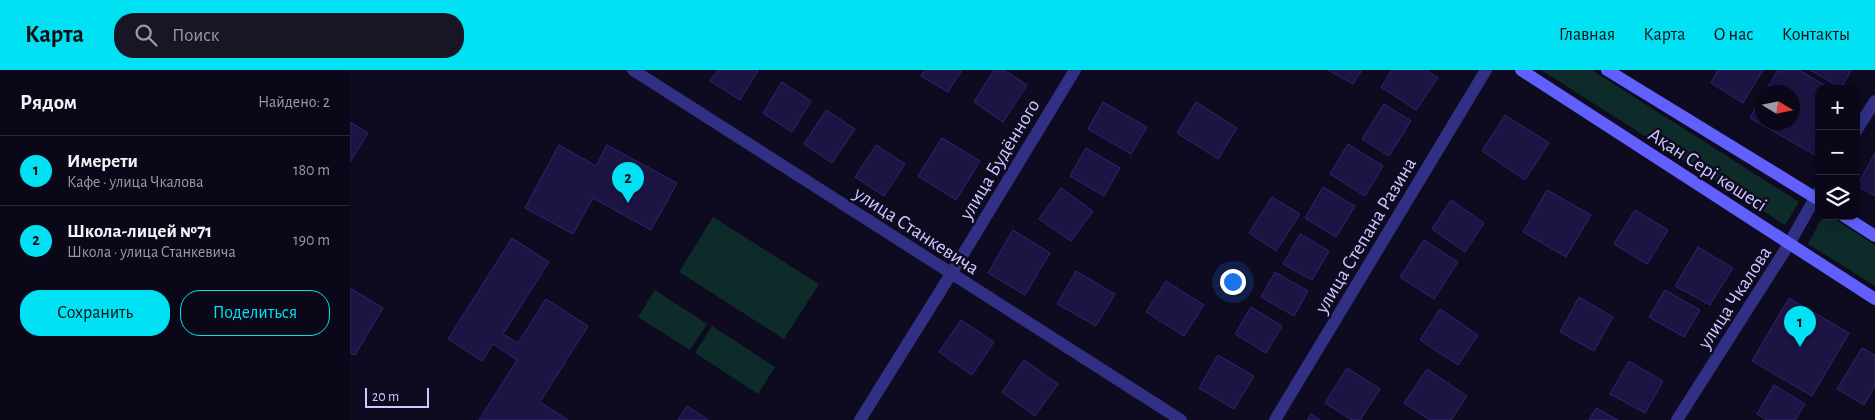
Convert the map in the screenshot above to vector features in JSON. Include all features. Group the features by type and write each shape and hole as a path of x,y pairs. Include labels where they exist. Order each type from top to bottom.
{"street":[{"name":"улица Станкевича","path":"633,70 1181,420"},
{"name":"улица Степана Разина","path":"1276,420 1486,70"},
{"name":"Ақан Сері көшесі","path":"1521,70 1875,299"},
{"name":"Ақан Сері көшесі","path":"1607,70 1815,194"},
{"name":"улица Будённого","path":"860,420 951,274 1072,71"},
{"path":"1857,130 1875,101"},
{"name":"улица Чкалова","path":"1677,420 1790,244 1815,201"},
{"path":"1850,220 1875,236"}],"green space":[{"path":"1541,70 1592,70 1799,202 1785,225"},
{"path":"713,217 819,284 784,339 679,272"},
{"path":"1821,220 1836,220 1875,245 1875,286 1808,244"},
{"path":"655,290 707,324 690,350 638,317"},
{"path":"712,326 775,367 758,394 695,353"}],"building":[{"path":"718,70 758,71 740,100 710,81"},
{"path":"925,70 962,70 948,92 921,76"},
{"path":"994,70 1004,70 1027,85 1003,122 974,102"},
{"path":"1328,70 1362,70 1353,84"},
{"path":"1392,70 1426,70 1438,78 1416,110 1381,87"},
{"path":"1718,70 1763,70 1743,103 1711,83"},
{"path":"1778,70 1799,70 1824,85 1815,85 1815,155 1771,130 1800,130 1800,85 1769,85"},
{"path":"1810,70 1851,70 1843,85 1836,85"},
{"path":"782,82 811,101 792,132 763,113"},
{"path":"1103,102 1147,127 1131,154 1088,129"},
{"path":"1196,102 1237,128 1218,159 1177,133"},
{"path":"1384,104 1411,121 1389,156 1362,139"},
{"path":"1755,109 1755,121 1750,118"},
{"path":"826,110 855,129 832,163 804,144"},
{"path":"1505,115 1549,143 1525,180 1482,151"},
{"path":"350,122 368,133 350,162"},
{"path":"942,138 980,161 956,200 918,176"},
{"path":"1348,144 1383,166 1365,196 1330,174"},
{"path":"559,145 596,166 607,145 677,183 651,230 593,198 573,234 525,208"},
{"path":"876,145 905,164 884,196 855,177"},
{"path":"1086,148 1120,168 1104,196 1070,176"},
{"path":"1875,153 1875,196 1860,188 1860,180"},
{"path":"1323,187 1355,206 1336,237 1305,218"},
{"path":"1061,188 1093,211 1071,241 1039,219"},
{"path":"1547,190 1591,215 1566,257 1523,232"},
{"path":"1272,197 1300,214 1276,251 1249,233"},
{"path":"1451,200 1484,223 1465,252 1432,229"},
{"path":"1635,210 1668,230 1647,264 1614,244"},
{"path":"1013,230 1050,253 1025,295 988,273"},
{"path":"1300,234 1329,251 1312,280 1283,264"},
{"path":"512,238 549,262 503,334 518,343 546,299 588,326 540,402 568,420 479,420 517,360 493,344 482,361 448,339"},
{"path":"1424,240 1458,262 1434,299 1400,277"},
{"path":"1698,247 1733,268 1710,305 1675,286"},
{"path":"1076,271 1115,294 1096,326 1057,304"},
{"path":"1275,272 1308,291 1294,316 1261,297"},
{"path":"1166,281 1204,305 1184,336 1146,312"},
{"path":"350,288 383,308 355,355 350,353"},
{"path":"1665,290 1700,310 1684,337 1649,317"},
{"path":"1579,297 1613,317 1594,351 1560,332"},
{"path":"1789,298 1849,333 1812,396 1752,361"},
{"path":"1251,307 1282,326 1266,353 1235,334"},
{"path":"1440,309 1478,335 1458,365 1420,340"},
{"path":"961,320 994,342 972,375 939,352"},
{"path":"1862,348 1875,355 1875,386 1864,405 1837,389"},
{"path":"1218,355 1254,376 1234,409 1199,388"},
{"path":"1024,360 1058,384 1035,416 1002,392"},
{"path":"1629,361 1663,381 1645,413 1610,394"},
{"path":"1347,368 1380,389 1360,420 1352,420 1325,403"},
{"path":"1427,369 1467,396 1451,420 1430,420 1404,403"},
{"path":"1774,385 1805,404 1795,420 1767,420 1757,414"},
{"path":"687,406 708,420 678,420"},
{"path":"1596,408 1618,420 1589,420"},
{"path":"1311,414 1320,420 1307,420"}],"place":[{"name":"Школа-лицей №71","path":"628,203"},
{"name":"Имерети","path":"1800,347"}]}
